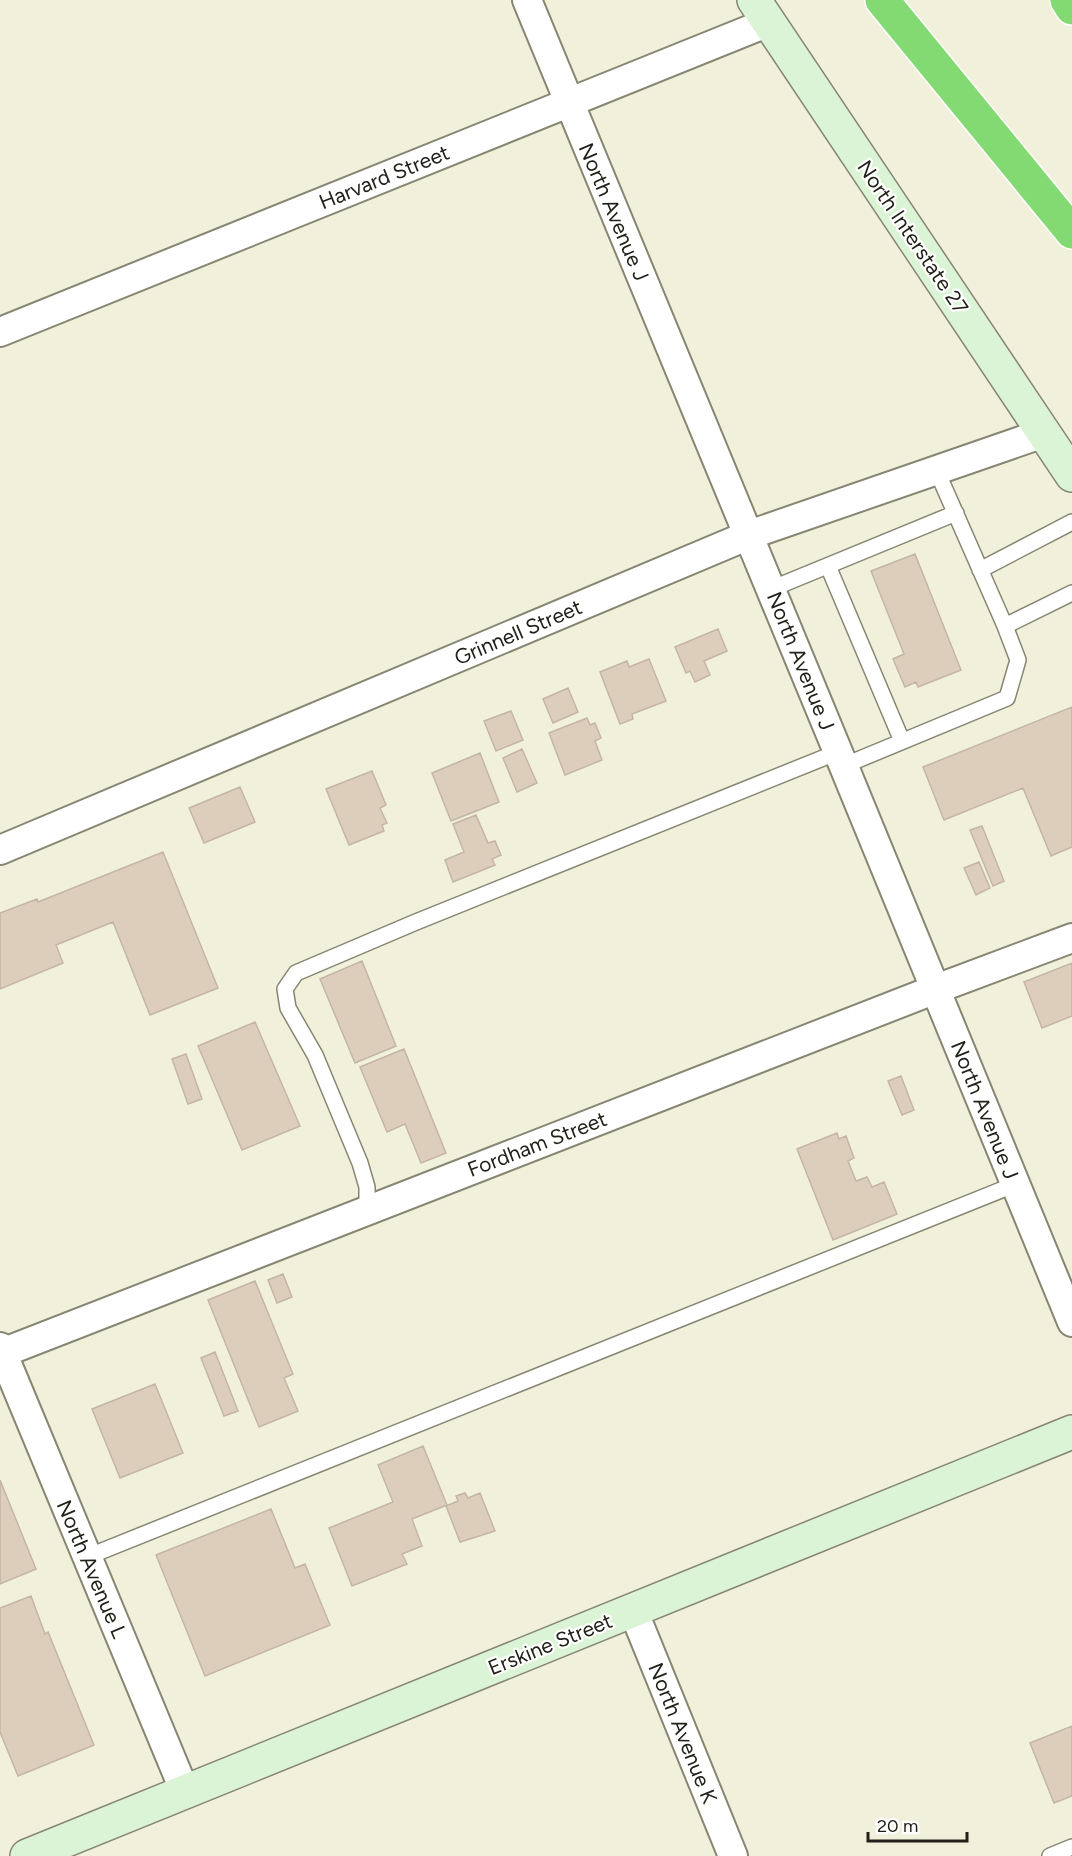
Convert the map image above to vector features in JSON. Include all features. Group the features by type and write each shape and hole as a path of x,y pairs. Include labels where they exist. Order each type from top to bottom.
{"highway":[{"path":"882,0 1072,232"},
{"path":"1067,0 1072,8"}],"main road":[{"name":"North Interstate 27","path":"761,11 1072,475"},
{"name":"Erskine Street","path":"27,1856 1072,1432"}],"street":[{"name":"North Avenue J","path":"527,0 1072,1322"},
{"name":"Harvard Street","path":"0,332 569,103 761,11"},
{"name":"Grinnell Street","path":"0,850 749,534 1044,432"},
{"name":"Fordham Street","path":"1,1350 1072,938"},
{"name":"North Avenue L","path":"1,1350 185,1792"},
{"name":"North Avenue K","path":"633,1610 733,1856"}],"lane":[{"path":"367,1210 367,1187 360,1163 315,1055 288,1008 285,989 296,973 416,922 841,759 902,741 1007,698 1017,660 1005,626 936,469"},
{"path":"771,589 956,513"},
{"path":"981,570 1072,522"},
{"path":"828,566 902,741"},
{"path":"1005,626 1072,592"},
{"path":"87,1557 1016,1184"},
{"path":"1050,1856 1072,1847"}],"building":[{"path":"915,554 961,670 918,687 916,682 905,687 893,659 904,654 871,571"},
{"path":"718,629 727,651 704,661 710,675 695,682 690,671 686,673 675,647"},
{"path":"649,659 666,701 632,714 633,719 620,724 600,672 627,661 629,667"},
{"path":"568,688 578,712 553,723 543,699"},
{"path":"1072,707 1072,847 1051,856 1023,788 944,820 923,767"},
{"path":"511,711 523,740 496,751 484,721"},
{"path":"587,718 590,725 595,723 601,738 595,741 602,760 565,775 549,733"},
{"path":"522,749 537,783 517,792 503,758"},
{"path":"480,753 499,802 451,821 432,773"},
{"path":"372,771 386,805 380,808 387,823 382,825 384,831 349,845 326,789"},
{"path":"240,787 255,822 204,843 189,808"},
{"path":"476,815 488,843 495,841 501,855 492,859 495,865 453,882 445,860 464,852 453,824"},
{"path":"982,826 1004,881 993,886 970,830"},
{"path":"163,852 218,988 150,1015 113,922 56,945 63,963 0,989 0,913 37,899 38,902"},
{"path":"979,862 990,888 976,895 964,868"},
{"path":"362,961 396,1046 355,1063 320,979"},
{"path":"1072,963 1072,1016 1042,1028 1024,982"},
{"path":"255,1022 300,1126 242,1150 198,1046"},
{"path":"404,1049 446,1153 421,1163 405,1124 387,1132 360,1067"},
{"path":"186,1054 202,1099 188,1104 172,1059"},
{"path":"901,1076 914,1110 902,1115 888,1081"},
{"path":"837,1133 839,1139 846,1136 854,1158 848,1161 856,1181 867,1177 872,1187 884,1182 897,1214 833,1240 797,1149"},
{"path":"283,1274 292,1297 277,1303 268,1280"},
{"path":"255,1281 293,1374 284,1378 298,1411 259,1427 208,1300"},
{"path":"215,1352 238,1411 224,1416 201,1358"},
{"path":"155,1384 183,1453 120,1478 92,1409"},
{"path":"423,1446 447,1505 412,1519 422,1546 402,1554 407,1564 352,1586 329,1528 393,1502 378,1465"},
{"path":"0,1480 36,1569 0,1584"},
{"path":"465,1493 468,1498 480,1493 495,1531 460,1542 446,1506 458,1501 456,1496"},
{"path":"271,1509 295,1568 305,1564 330,1625 205,1676 156,1555"},
{"path":"31,1596 45,1634 48,1632 94,1745 18,1776 0,1732 0,1608"},
{"path":"1072,1726 1072,1796 1054,1803 1030,1743"}]}
